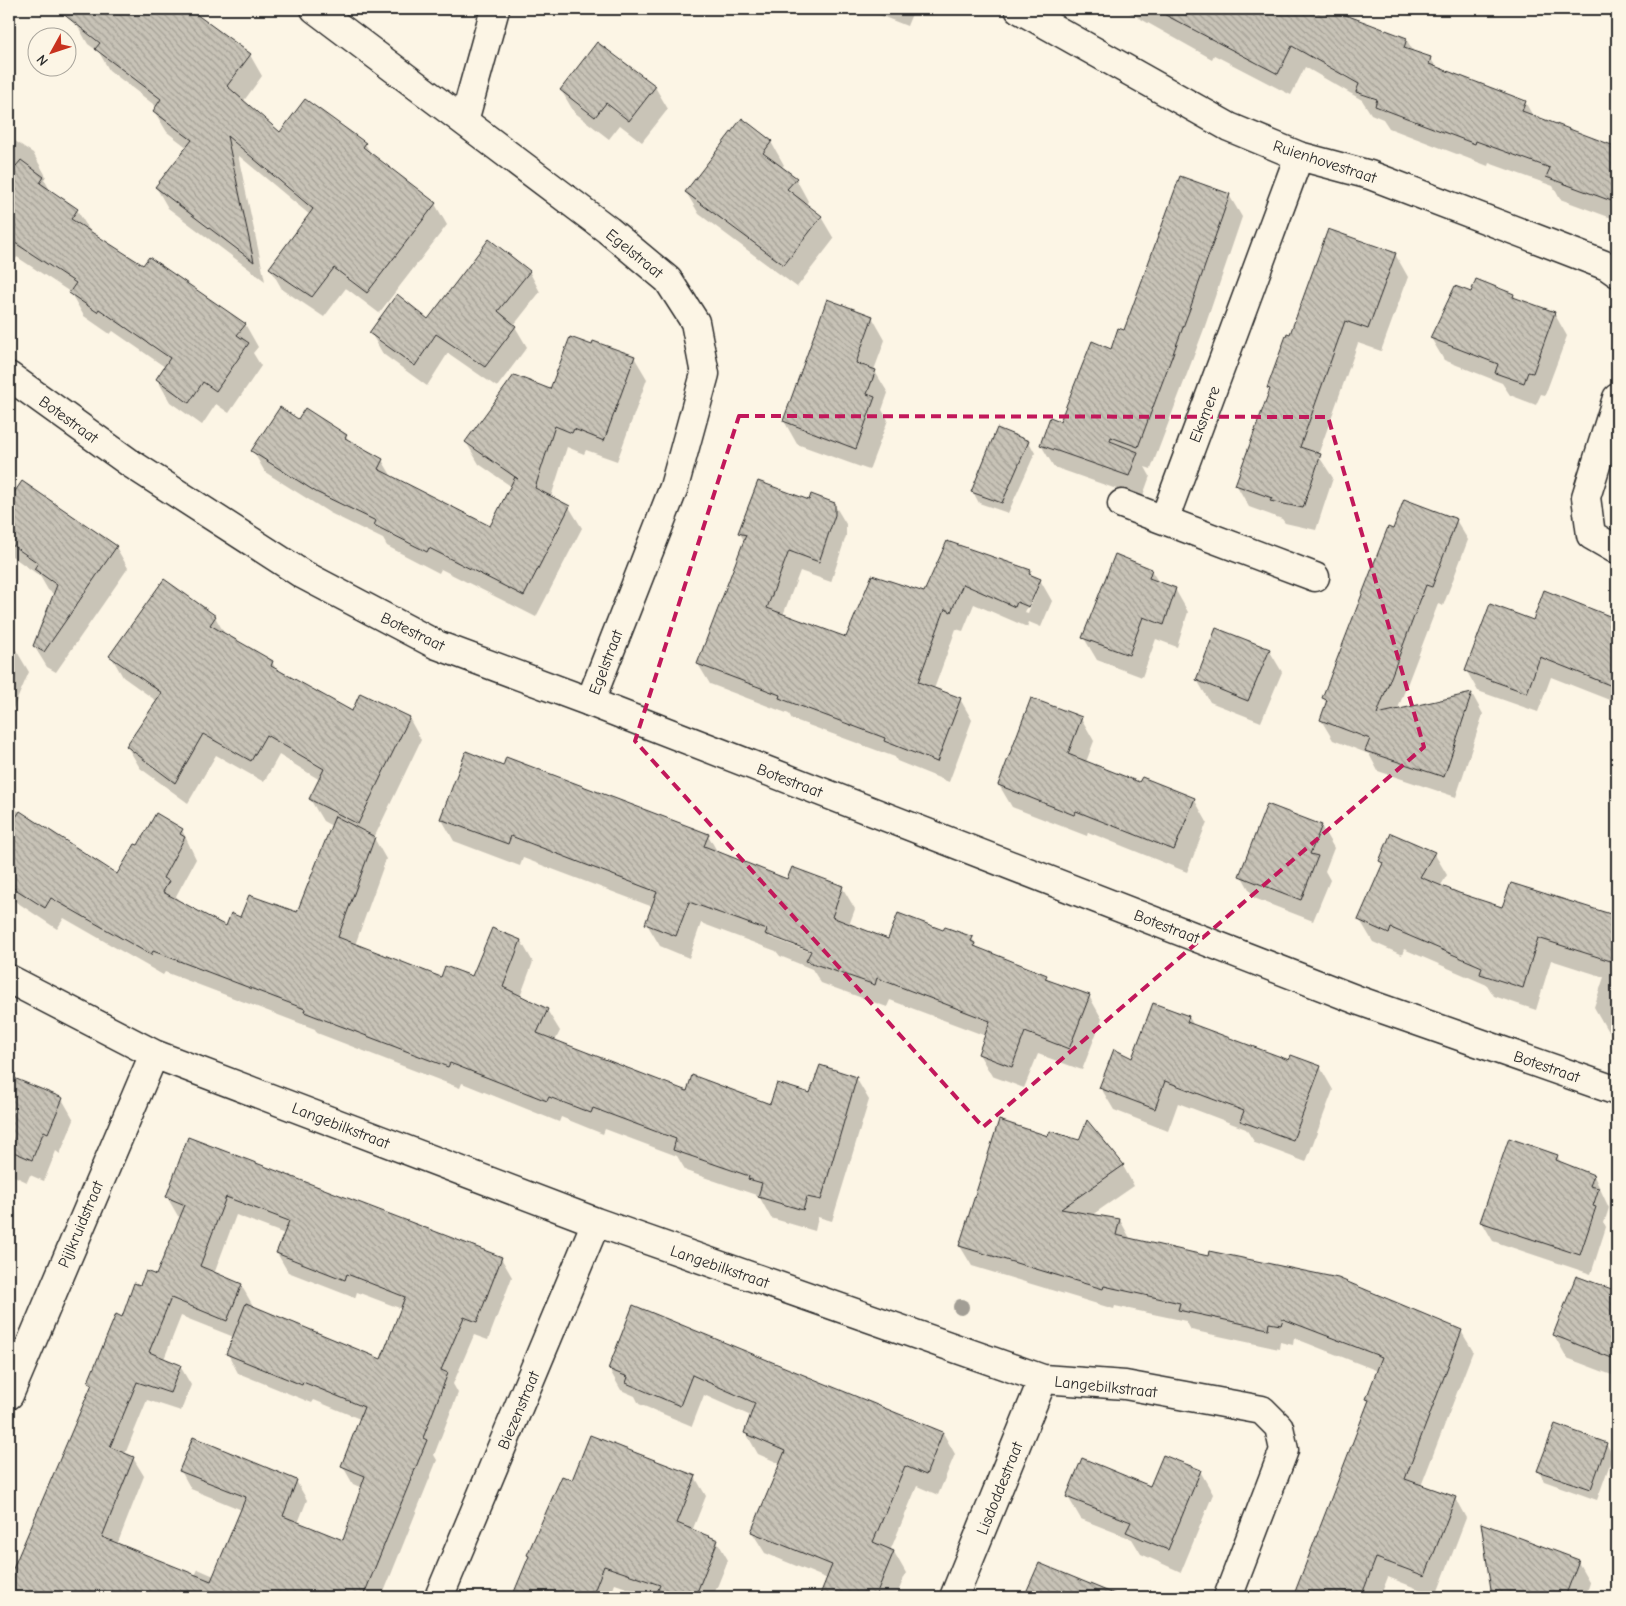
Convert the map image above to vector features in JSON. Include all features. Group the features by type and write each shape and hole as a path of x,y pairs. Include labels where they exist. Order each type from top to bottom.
{"street":[{"name":"Egelstraat","path":"315,9 608,230 668,280 694,322 705,374 682,459 674,487 590,702"},
{"path":"464,121 495,9"},
{"name":"Ruienhovestraat","path":"1019,9 1229,127 1299,156 1370,175 1607,266 1617,273"},
{"name":"Eksmere","path":"1164,520 1299,156"},
{"name":"Botestraat","path":"9,376 130,463 302,574 438,645 1351,997 1617,1091"},
{"path":"1617,398 1586,496 1591,534 1617,550"},
{"path":"1122,504 1315,577"},
{"name":"Langebilkstraat","path":"9,979 154,1054 596,1222 1043,1379 1125,1385 1262,1410 1279,1427 1284,1450 1228,1597"},
{"name":"Pijlkruidstraat","path":"9,1395 154,1054"},
{"name":"Biezenstraat","path":"439,1597 596,1222"},
{"name":"Lisdoddestraat","path":"954,1597 1043,1379"}],"highlighted area":[{"path":"739,416 1328,417 1424,747 983,1127 635,741"}],"building":[{"path":"57,9 189,9 251,54 227,86 280,132 305,99 366,143 363,147 436,203 367,293 334,268 312,297 269,268 313,209 227,136 254,262 155,187 192,140 153,111 161,99 95,49 100,43"},
{"path":"1154,9 1330,9 1407,38 1404,48 1431,57 1429,64 1526,101 1522,111 1617,147 1617,203 1546,177 1550,168 1476,141 1475,144 1375,106 1377,99 1356,92 1359,84 1292,46 1278,74"},
{"path":"597,42 656,86 629,121 606,103 595,117 560,90"},
{"path":"742,118 772,141 763,153 797,178 787,189 822,216 784,265 685,192"},
{"path":"21,160 44,177 40,183 78,209 71,219 143,265 149,257 246,324 237,335 249,343 216,391 203,382 189,403 156,379 170,358 99,309 97,312 69,293 76,283 9,239 9,161 16,166"},
{"path":"1180,176 1230,194 1191,306 1138,447 1111,437 1110,441 1138,452 1129,476 1040,445 1050,417 1060,421 1092,341 1111,349 1118,328 1124,330"},
{"path":"1328,229 1396,253 1368,329 1345,321 1300,447 1321,454 1303,508 1270,501 1272,498 1235,485 1270,389 1267,388 1287,333 1290,334"},
{"path":"489,239 530,271 498,311 516,326 485,367 436,334 415,366 369,333 397,294 428,319"},
{"path":"1476,279 1514,294 1513,297 1555,312 1533,373 1528,372 1524,383 1495,373 1498,364 1430,338 1455,286 1471,292"},
{"path":"827,299 873,316 856,363 876,370 867,394 875,397 856,449 783,421"},
{"path":"570,337 592,345 593,341 635,356 604,441 574,429 572,433 555,426 535,488 570,506 524,596 429,548 427,552 374,525 376,521 316,492 251,451 280,407 298,419 305,408 347,435 345,438 383,459 378,469 490,526 515,477 518,479 465,442 514,375 550,389"},
{"path":"997,428 1029,441 1002,503 971,492"},
{"path":"22,481 117,546 44,652 33,646 57,585 34,569 38,563 9,543 9,500"},
{"path":"758,481 809,500 811,494 835,503 835,515 819,562 789,551 767,608 846,637 872,575 924,592 947,541 1031,570 1029,574 1041,579 1029,607 1017,602 1015,607 963,584 951,612 945,609 918,682 961,698 937,762 884,741 885,738 779,698 780,695 697,664 746,535 738,533"},
{"path":"1404,499 1457,519 1432,587 1426,585 1377,714 1472,693 1444,777 1365,751 1370,739 1320,720 1327,700 1322,698 1388,527 1393,529"},
{"path":"1115,554 1152,569 1149,578 1176,588 1164,625 1143,617 1129,655 1082,638"},
{"path":"164,579 216,616 210,625 273,661 271,666 352,711 360,693 410,717 358,824 309,799 324,769 266,735 251,761 203,734 175,783 126,746 162,693 109,656"},
{"path":"1544,590 1617,619 1617,688 1540,657 1527,693 1465,671 1490,604 1533,620"},
{"path":"1216,628 1270,649 1248,701 1196,680"},
{"path":"1031,698 1082,717 1068,754 1139,782 1142,777 1195,798 1174,850 1076,811 1074,815 998,785"},
{"path":"466,751 503,766 506,757 709,834 704,846 787,879 792,867 843,886 832,917 888,939 898,913 943,930 945,927 973,937 971,941 975,943 974,946 1047,975 1045,979 1090,995 1069,1049 1025,1032 1012,1067 978,1054 990,1021 877,978 875,985 806,961 811,951 765,934 767,930 689,902 676,936 645,924 657,892 511,836 508,844 440,819"},
{"path":"1267,804 1322,825 1310,854 1318,856 1301,900 1239,876"},
{"path":"20,811 117,874 135,844 138,845 156,813 183,829 180,834 185,837 163,878 169,881 163,892 226,926 231,913 240,917 249,895 297,912 335,816 375,837 338,937 441,977 445,966 472,976 492,928 521,940 503,987 548,1009 537,1033 687,1091 692,1075 770,1104 777,1083 810,1093 820,1065 857,1077 821,1200 807,1197 803,1210 758,1197 762,1183 748,1179 749,1176 673,1150 676,1139 593,1108 591,1113 549,1097 547,1101 450,1063 448,1067 304,1012 305,1009 153,951 151,955 51,898 45,908 9,885 9,828"},
{"path":"1391,833 1435,852 1420,877 1459,893 1502,907 1511,883 1617,916 1617,963 1538,938 1523,988 1480,974 1482,967 1391,928 1389,934 1358,920 1383,863 1379,861"},
{"path":"1153,1003 1189,1016 1187,1022 1289,1060 1291,1055 1321,1066 1293,1140 1240,1121 1244,1111 1165,1081 1155,1109 1099,1088 1114,1049 1132,1058"},
{"path":"9,1076 63,1098 48,1133 44,1131 32,1160 9,1150"},
{"path":"999,1120 1048,1136 1050,1131 1079,1140 1087,1120 1124,1165 1061,1209 1120,1219 1116,1235 1208,1256 1209,1251 1338,1278 1462,1330 1405,1479 1456,1497 1425,1576 1376,1558 1361,1597 1293,1597 1369,1400 1366,1399 1382,1357 1283,1319 1281,1325 1269,1323 1268,1329 1178,1310 1180,1303 1104,1286 1103,1289 959,1246"},
{"path":"188,1137 502,1257 477,1322 464,1317 441,1370 448,1373 423,1438 427,1440 363,1597 9,1597 9,1578 92,1384 88,1382 116,1314 122,1317 134,1283 140,1285 146,1271 156,1275 185,1205 166,1197","holes":["226,1197 289,1221 276,1253 345,1280 347,1274 405,1297 381,1359 246,1303 226,1354 302,1385 303,1382 364,1407 341,1466 365,1476 343,1540 283,1516 297,1480 193,1437 179,1471 246,1497 211,1581 102,1537 134,1457 110,1447 137,1382 170,1393 181,1365 149,1352 171,1298 227,1321 242,1284 200,1266"]},
{"path":"1509,1138 1558,1155 1556,1160 1594,1175 1590,1186 1599,1188 1593,1206 1596,1207 1580,1255 1480,1222"},
{"path":"1576,1276 1617,1291 1617,1360 1553,1335"},
{"path":"633,1305 943,1432 926,1475 905,1466 873,1542 894,1551 875,1597 819,1597 832,1565 751,1532 785,1451 744,1433 755,1403 692,1375 680,1406 626,1383 628,1377 608,1369"},
{"path":"1555,1424 1607,1443 1591,1489 1537,1471"},
{"path":"590,1435 696,1476 677,1523 718,1540 695,1597 655,1597 660,1585 604,1566 592,1597 512,1597 529,1556 527,1555 562,1476 572,1480"},
{"path":"1163,1455 1201,1470 1168,1550 1126,1532 1131,1522 1066,1497 1082,1458 1150,1486"},
{"path":"1481,1523 1579,1560 1565,1597 1534,1597 1523,1593 1492,1597"},
{"path":"1039,1563 1119,1596 1119,1597 1024,1597"}]}
